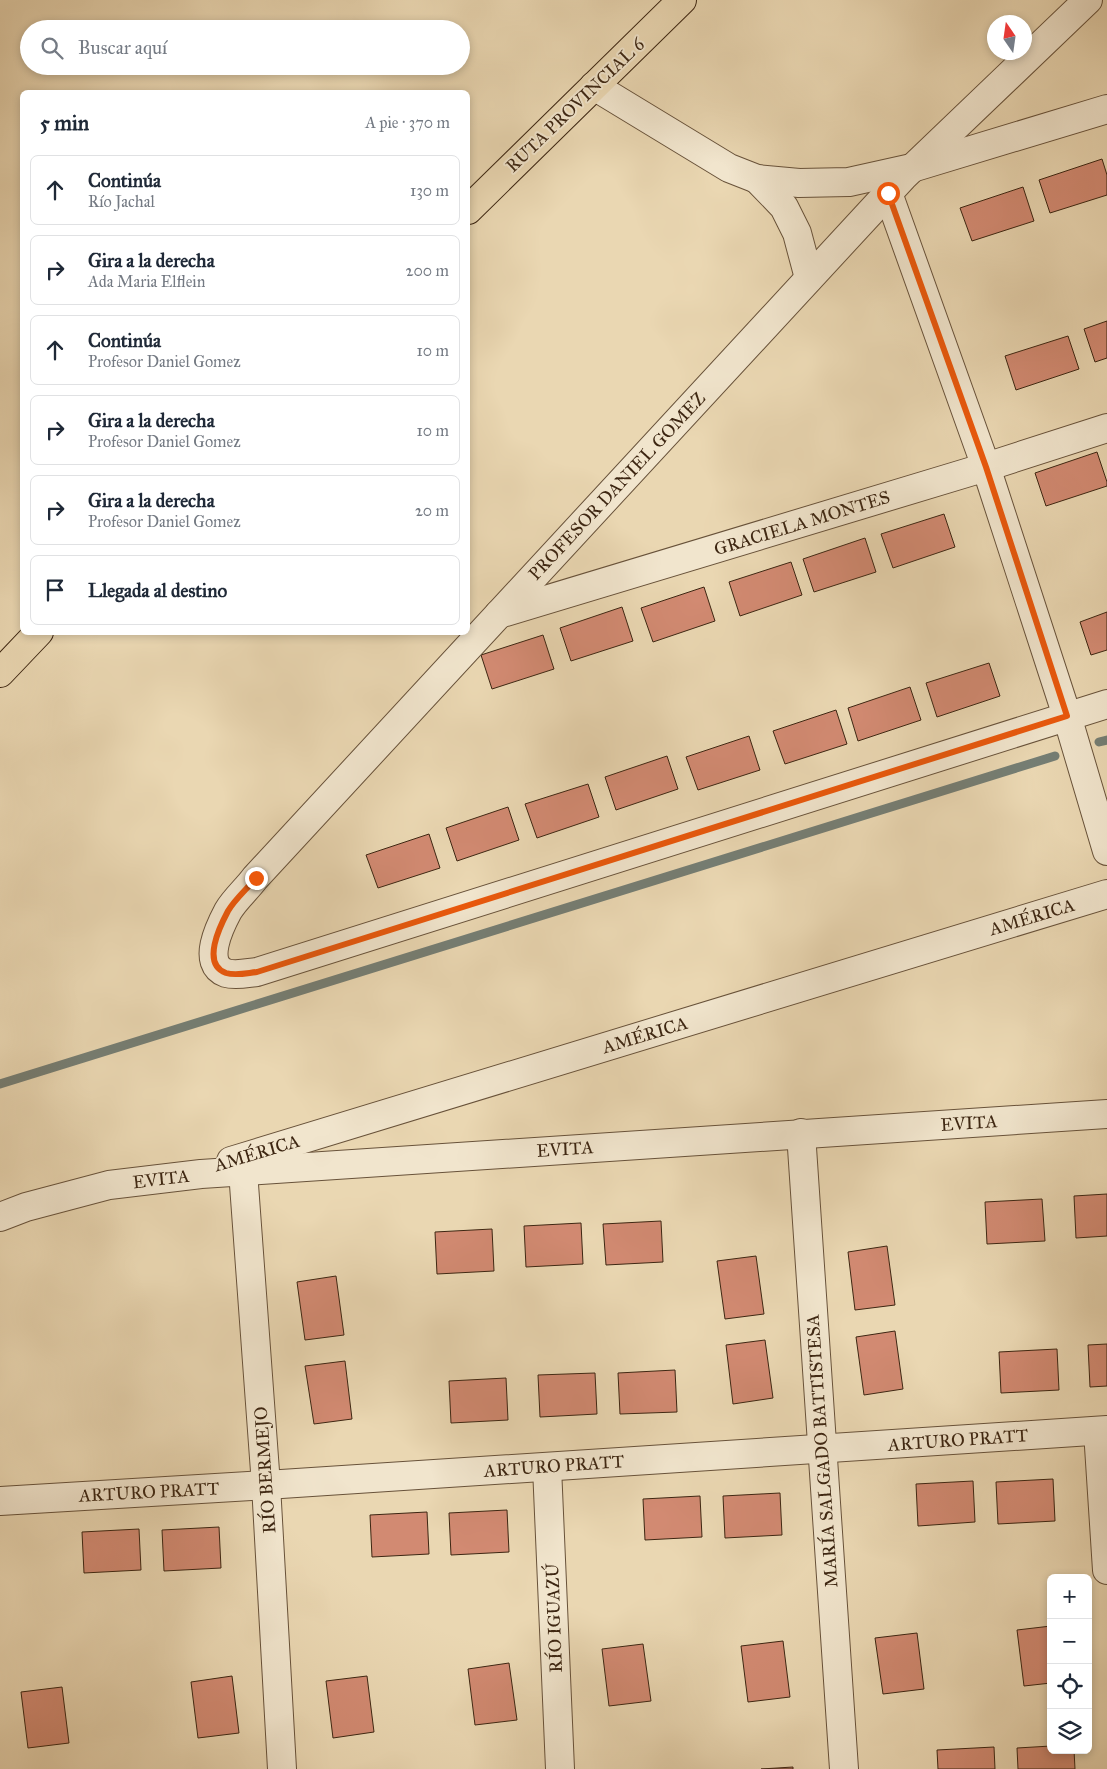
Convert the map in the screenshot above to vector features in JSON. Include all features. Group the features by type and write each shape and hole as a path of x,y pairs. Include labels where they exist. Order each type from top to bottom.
{"main road":[{"name":"RUTA PROVINCIAL 6","path":"470,208 682,0"},
{"path":"0,673 36,635"}],"street":[{"name":"PROFESOR DANIEL GOMEZ","path":"1088,0 888,193 256,878 229,910 214,945 215,962 220,970 228,973 257,972 1107,704"},
{"path":"594,86 729,168 757,179 799,183 849,182 912,168 1107,109"},
{"path":"757,179 784,207 797,233 809,278"},
{"path":"888,193 986,467 1067,716 1107,851"},
{"name":"GRACIELA MONTES","path":"497,615 986,467 1107,428"},
{"name":"AMÉRICA","path":"182,1176 1107,894"},
{"name":"EVITA","path":"0,1217 26,1207 109,1185 182,1176 801,1133 1107,1114"},
{"name":"MARÍA SALGADO BATTISTESA","path":"801,1133 844,1769"},
{"name":"RÍO BERMEJO","path":"243,1171 266,1485 282,1769"},
{"path":"1103,1430 1107,1570"},
{"name":"ARTURO PRATT","path":"0,1501 1103,1430"},
{"name":"RÍO IGUAZÚ","path":"548,1467 560,1769"}],"building":[{"path":"1102,159 1107,175 1107,195 1050,213 1039,180"},
{"path":"1023,187 1034,221 972,241 960,208"},
{"path":"1107,321 1107,358 1095,362 1084,329"},
{"path":"1068,336 1079,369 1016,390 1005,356"},
{"path":"1097,452 1107,486 1046,506 1035,473"},
{"path":"944,514 955,547 893,568 881,534"},
{"path":"865,538 876,572 814,592 803,559"},
{"path":"791,562 802,595 740,616 729,582"},
{"path":"704,587 715,621 653,642 641,608"},
{"path":"622,607 633,641 571,661 560,628"},
{"path":"1107,612 1107,650 1091,655 1080,622"},
{"path":"543,635 554,669 492,689 481,655"},
{"path":"989,663 1000,696 937,717 926,683"},
{"path":"910,687 921,720 858,741 848,708"},
{"path":"836,710 847,744 785,764 773,731"},
{"path":"749,736 760,770 698,790 686,757"},
{"path":"667,756 678,789 616,810 605,777"},
{"path":"588,784 599,817 537,838 525,804"},
{"path":"508,807 519,840 457,861 446,828"},
{"path":"429,834 440,868 378,888 366,855"},
{"path":"1107,1194 1107,1236 1076,1238 1074,1196"},
{"path":"1042,1199 1045,1241 987,1244 985,1202"},
{"path":"661,1221 663,1262 606,1265 603,1224"},
{"path":"581,1223 583,1264 526,1267 524,1226"},
{"path":"492,1229 494,1271 437,1274 435,1232"},
{"path":"887,1246 895,1305 855,1310 848,1252"},
{"path":"756,1256 764,1314 725,1319 717,1261"},
{"path":"336,1276 344,1335 305,1340 297,1282"},
{"path":"895,1331 903,1389 864,1395 856,1337"},
{"path":"765,1340 773,1398 733,1404 726,1345"},
{"path":"1107,1344 1107,1386 1090,1387 1088,1345"},
{"path":"1057,1349 1059,1390 1001,1393 999,1352"},
{"path":"345,1361 352,1419 314,1424 305,1366"},
{"path":"675,1370 677,1412 620,1414 618,1373"},
{"path":"595,1373 597,1414 540,1417 538,1375"},
{"path":"506,1378 508,1420 451,1423 449,1381"},
{"path":"1053,1479 1055,1521 998,1524 996,1482"},
{"path":"973,1481 975,1522 918,1526 916,1484"},
{"path":"780,1493 782,1535 725,1538 723,1496"},
{"path":"700,1496 702,1537 645,1540 643,1499"},
{"path":"507,1510 509,1552 451,1555 449,1513"},
{"path":"427,1512 429,1554 372,1557 370,1515"},
{"path":"219,1527 221,1568 164,1571 162,1530"},
{"path":"139,1529 141,1570 84,1573 82,1532"},
{"path":"1047,1626 1047,1683 1024,1686 1017,1630"},
{"path":"917,1633 924,1689 883,1694 875,1638"},
{"path":"783,1641 790,1697 748,1702 741,1646"},
{"path":"643,1644 651,1701 609,1706 602,1649"},
{"path":"509,1663 517,1720 475,1725 468,1669"},
{"path":"232,1676 239,1733 198,1738 191,1682"},
{"path":"367,1676 374,1732 333,1738 326,1681"},
{"path":"62,1687 69,1743 28,1748 21,1692"},
{"path":"1047,1746 1047,1754 1074,1754 1075,1769 1018,1769 1017,1748"},
{"path":"994,1747 995,1769 938,1769 937,1750"},
{"path":"793,1767 793,1769 761,1769"}],"waterway":[{"path":"1099,742 1107,740"},
{"path":"0,1084 1055,756"}],"route":[{"path":"256,878 229,910 214,945 213,954 215,962 220,970 228,973 257,972 1067,716 986,467 888,193"}]}
